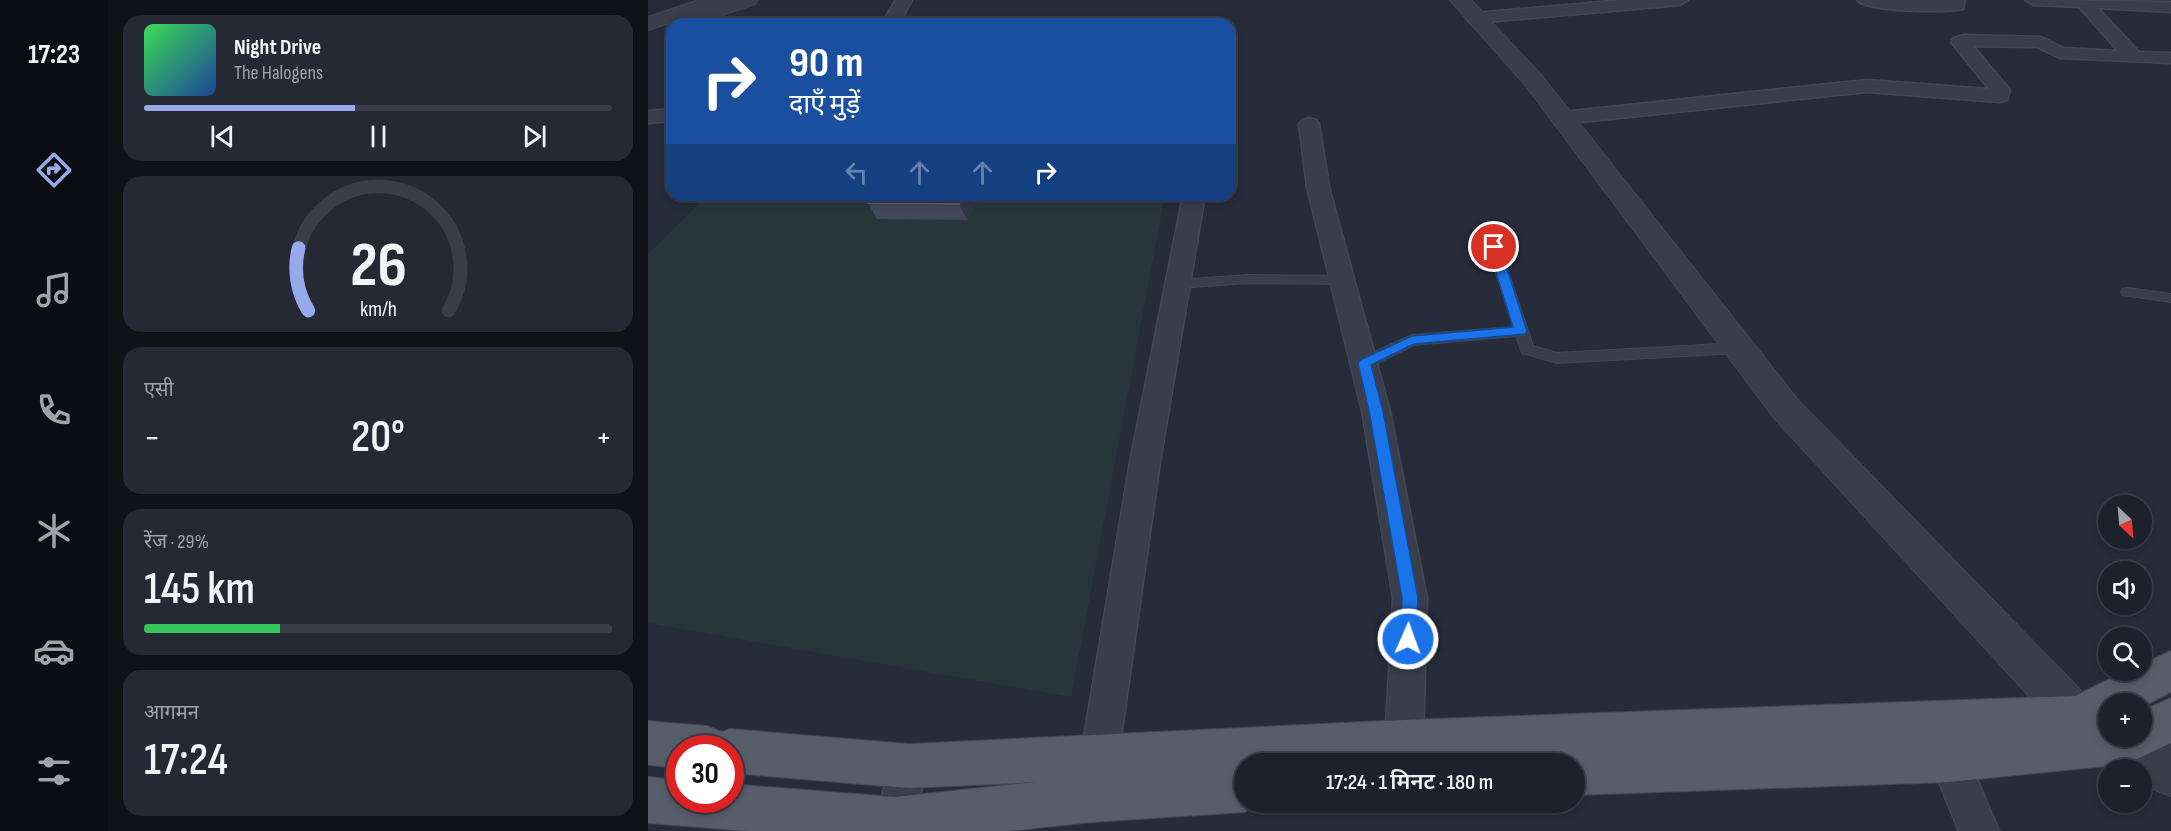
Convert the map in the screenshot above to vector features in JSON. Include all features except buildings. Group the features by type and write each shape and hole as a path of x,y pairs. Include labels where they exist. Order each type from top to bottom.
{"main road":[{"path":"648,800 892,826 1096,778 1404,742 2077,717 2171,671"},
{"path":"2152,730 2171,720"},
{"path":"1585,773 1948,760 2098,742"},
{"path":"648,743 666,745"},
{"path":"744,751 909,766 1234,788"}],"street":[{"path":"648,24 718,0"},
{"path":"696,18 748,0"},
{"path":"894,18 904,0"},
{"path":"1468,9 1680,0"},
{"path":"1865,0 1880,4 1945,6 1957,5 1957,0"},
{"path":"2033,0 2171,7"},
{"path":"2081,1 2134,57"},
{"path":"1468,9 1534,81 1786,409 2077,717"},
{"path":"648,35 666,28"},
{"path":"1562,118 1867,86 2000,96 2000,90 1960,42 1964,40 2041,42 2060,53 2171,58"},
{"path":"648,117 666,116"},
{"path":"1309,124 1318,187 1376,411 1410,598 1404,742"},
{"path":"1096,778 1145,462 1193,201"},
{"path":"2144,747 2171,774"},
{"path":"1948,760 1980,831"},
{"path":"892,826 909,766"}],"lane":[{"path":"1494,247 1527,349 1557,358 1740,348"},
{"path":"1178,284 1248,279 1342,280"},
{"path":"2128,292 2171,298"},
{"path":"1364,363 1412,340 1521,331"}],"shaded area":[{"path":"702,201 1164,201 1071,697 648,623 648,254"}],"route":[{"path":"1408,639 1410,598 1376,411 1364,363 1412,340 1521,331 1494,247"}]}
